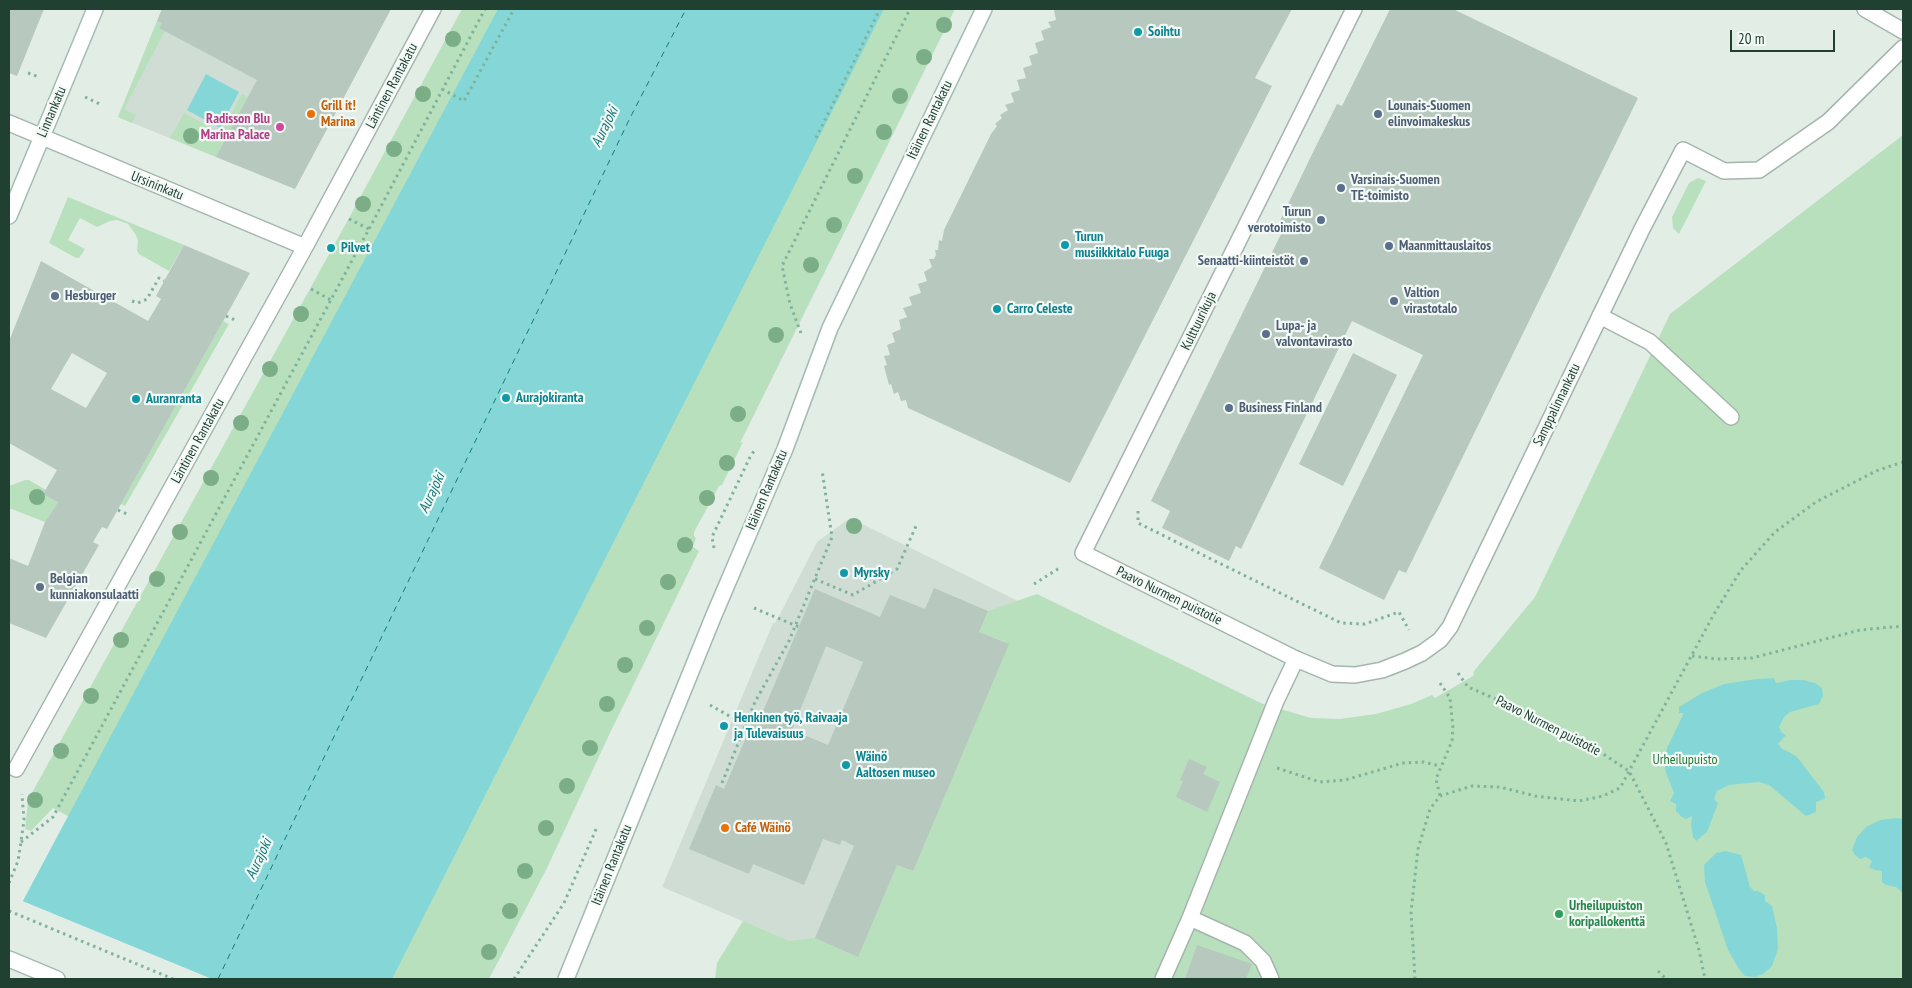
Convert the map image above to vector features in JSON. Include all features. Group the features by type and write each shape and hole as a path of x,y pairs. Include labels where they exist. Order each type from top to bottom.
{"street":[{"name":"Linnankatu","path":"9,216 95,9"},
{"name":"Läntinen Rantakatu","path":"16,769 305,247 433,9"},
{"name":"Itäinen Rantakatu","path":"566,979 714,615 785,449 830,328 984,9"},
{"name":"Kulttuurikuja","path":"1083,553 1354,9"},
{"path":"1865,9 1903,31"},
{"name":"Samppalinnankatu","path":"1422,653 1440,640 1450,628 1642,229 1683,150 1724,171 1759,170 1828,122 1903,48"},
{"name":"Ursininkatu","path":"9,123 305,247"},
{"path":"1600,316 1650,342 1731,417"},
{"name":"Paavo Nurmen puistotie","path":"1083,553 1296,659 1332,674 1355,674 1382,670 1422,653"},
{"path":"1163,979 1190,918 1276,702 1296,659"},
{"path":"1190,918 1245,943 1263,961 1271,979"},
{"path":"9,960 57,979"}],"path":[{"path":"22,842 53,817 485,9"},
{"path":"442,89 464,101 514,9"},
{"path":"816,138 880,9"},
{"path":"802,335 798,329 790,304 782,266 910,9"},
{"path":"28,73 44,79"},
{"path":"82,95 102,105"},
{"path":"349,218 369,229"},
{"path":"132,301 138,302 147,299 159,278 164,281"},
{"path":"310,288 330,300"},
{"path":"226,316 232,318"},
{"path":"716,557 712,538 751,455 760,444"},
{"path":"1415,979 1411,912 1418,849 1430,809 1440,796 1472,786 1500,788 1535,796 1579,800 1603,796 1620,788 1714,614 1741,570 1775,532 1816,502 1876,471 1903,462"},
{"path":"722,783 749,724 755,702 797,626 832,536 822,470"},
{"path":"1138,511 1138,523 1340,624 1365,624 1399,612 1414,637"},
{"path":"815,578 853,595 896,569 916,526"},
{"path":"1034,584 1083,553"},
{"path":"754,608 797,626"},
{"path":"1692,656 1716,659 1752,658 1860,630 1903,626"},
{"name":"Paavo Nurmen puistotie","path":"1458,673 1468,687 1524,711 1585,742 1629,771 1666,843 1699,950 1705,979"},
{"path":"1440,683 1450,698 1453,728 1452,741 1436,779 1440,796"},
{"path":"710,705 733,718 749,724"},
{"path":"1253,759 1320,782 1345,780 1403,763 1423,762 1440,766"},
{"path":"9,883 18,861 22,842 23,803 16,769"},
{"path":"9,911 173,979"},
{"path":"1658,971 1666,979"}],"shaded area":[{"name":"Radisson Blu Marina Palace","path":"162,9 391,9 295,189 118,117"},
{"name":"Wäinö Aaltosen museo","path":"850,518 1024,604 868,974 662,887 773,623 778,618 817,542"}],"green space":[{"name":"Aurajokiranta","path":"462,9 955,9 740,443 743,442 722,485 719,486 694,532 696,538 693,547 699,551 609,735 546,870 489,979 373,979 53,808 31,831 25,829 28,800"},
{"path":"157,21 162,23 159,28 165,31 124,109 136,115 132,123 118,117"},
{"path":"242,94 248,97 216,157 170,138 184,113 221,133"},
{"name":"Urheilupuisto","path":"1903,135 1903,979 715,979 717,963 743,921 790,941 815,938 858,956 897,865 912,871 1007,643 979,632 988,611 1037,594 1263,704 1311,718 1340,719 1376,714 1411,704 1432,695 1435,698 1473,676 1474,671 1535,597 1670,314"},
{"path":"1698,178 1706,181 1679,234 1673,228 1672,217 1689,183"},
{"path":"68,197 184,245 169,271 139,254 137,251 138,241 136,235 128,224 117,220 97,227 80,218 68,240 85,249 79,258 76,258 49,243"},
{"path":"223,321 229,324 125,506 121,504"},
{"path":"29,480 46,490 58,502 45,522 9,508 9,485"}],"water":[{"name":"Aurajokiranta","path":"498,9 884,9 392,979 9,979 9,927"},
{"path":"206,74 239,92 220,128 187,110"},
{"path":"1774,678 1776,683 1803,680 1815,683 1822,688 1823,696 1819,704 1790,712 1784,717 1779,727 1782,733 1786,735 1778,744 1782,749 1797,757 1824,792 1825,799 1816,802 1816,812 1806,816 1769,785 1759,782 1729,785 1717,791 1714,799 1718,803 1707,832 1696,841 1693,837 1691,826 1692,816 1686,819 1682,817 1676,811 1676,804 1670,801 1674,793 1664,762 1667,748 1683,715 1683,713 1679,713 1679,707 1702,693 1724,684"},
{"path":"1903,819 1903,893 1896,887 1882,882 1882,871 1869,867 1872,861 1866,857 1860,859 1852,850 1857,837 1866,827 1880,820"},
{"path":"1726,851 1741,855 1750,887 1754,891 1765,895 1765,901 1772,906 1777,928 1778,949 1772,966 1763,974 1755,977 1745,976 1728,950 1705,882 1704,865 1716,853"}],"pier":[{"path":"20,900 212,979 9,979 9,922"}],"building":[{"path":"9,9 44,9 17,76 9,73"},
{"name":"Radisson Blu Marina Palace","path":"162,9 391,9 295,189 216,157 257,80 159,28 162,23 157,21"},
{"name":"Turun musiikkitalo Fuuga","path":"1292,9 1255,78 1272,86 1070,483 908,408 906,400 901,401 898,392 894,394 891,384 889,385 884,366 887,365 884,356 890,355 887,345 895,342 892,333 901,329 899,320 907,317 903,308 912,305 909,297 921,293 918,284 927,281 924,272 932,267 929,259 934,259 936,255 935,250 938,250 939,240 942,241 944,230 991,134 997,126 995,124 1002,118 1000,115 1008,110 1005,105 1014,102 1011,93 1020,90 1017,80 1026,78 1023,68 1032,65 1029,56 1038,53 1035,43 1044,40 1041,31 1051,27 1048,22 1056,20 1054,10"},
{"name":"Valtion virastotalo","path":"1390,9 1453,9 1638,98 1406,573 1399,570 1384,600 1319,568 1423,355 1352,321 1241,549 1236,546 1229,561 1162,528 1170,511 1151,501 1282,232 1276,229 1316,146 1337,104 1342,106"},
{"name":"Auranranta","path":"184,245 250,273 107,529 102,527 93,542 99,545 46,638 9,623 9,558 28,566 45,522 58,502 43,494 57,470 9,443 9,341 41,261 148,321 161,299 156,296","holes":["72,353 107,373 86,408 51,389"]},
{"path":"1353,353 1397,375 1343,486 1299,464"},
{"name":"Wäinö Aaltosen museo","path":"934,588 988,611 979,632 1009,644 913,871 897,865 858,957 815,938 854,846 842,840 840,845 823,839 804,885 753,864 749,874 689,849 716,785 724,789 756,714 761,716 815,589 880,617 890,595 925,609","holes":["826,646 863,662 828,745 792,730"]},
{"path":"1189,759 1207,767 1203,774 1220,782 1207,812 1176,797 1183,781 1180,780"},
{"path":"1197,945 1252,964 1246,979 1185,979"}],"ferry route":[{"path":"218,979 629,120 686,9"}],"place":[{"name":"Soihtu","path":"1138,32"},
{"name":"Grill it! Marina","path":"311,114"},
{"name":"Lounais-Suomen elinvoimakeskus","path":"1378,114"},
{"name":"Radisson Blu Marina Palace","path":"280,127"},
{"name":"Varsinais-Suomen TE-toimisto","path":"1341,188"},
{"name":"Turun verotoimisto","path":"1321,220"},
{"name":"Turun musiikkitalo Fuuga","path":"1065,245"},
{"name":"Maanmittauslaitos","path":"1389,246"},
{"name":"Pilvet","path":"331,248"},
{"name":"Senaatti-kiinteistöt","path":"1304,261"},
{"name":"Hesburger","path":"55,296"},
{"name":"Valtion virastotalo","path":"1394,301"},
{"name":"Carro Celeste","path":"997,309"},
{"name":"Lupa- ja valvontavirasto","path":"1266,334"},
{"name":"Aurajokiranta","path":"506,398"},
{"name":"Auranranta","path":"136,399"},
{"name":"Business Finland","path":"1229,408"},
{"name":"Myrsky","path":"844,573"},
{"name":"Belgian kunniakonsulaatti","path":"40,587"},
{"name":"Henkinen työ, Raivaaja ja Tulevaisuus","path":"724,726"},
{"name":"Wäinö Aaltosen museo","path":"846,765"},
{"name":"Café Wäinö","path":"725,828"},
{"name":"Urheilupuiston koripallokenttä","path":"1559,914"}],"water label":[{"name":"Aurajoki","path":"605,127"},
{"name":"Aurajoki","path":"432,493"},
{"name":"Aurajoki","path":"259,859"}]}
